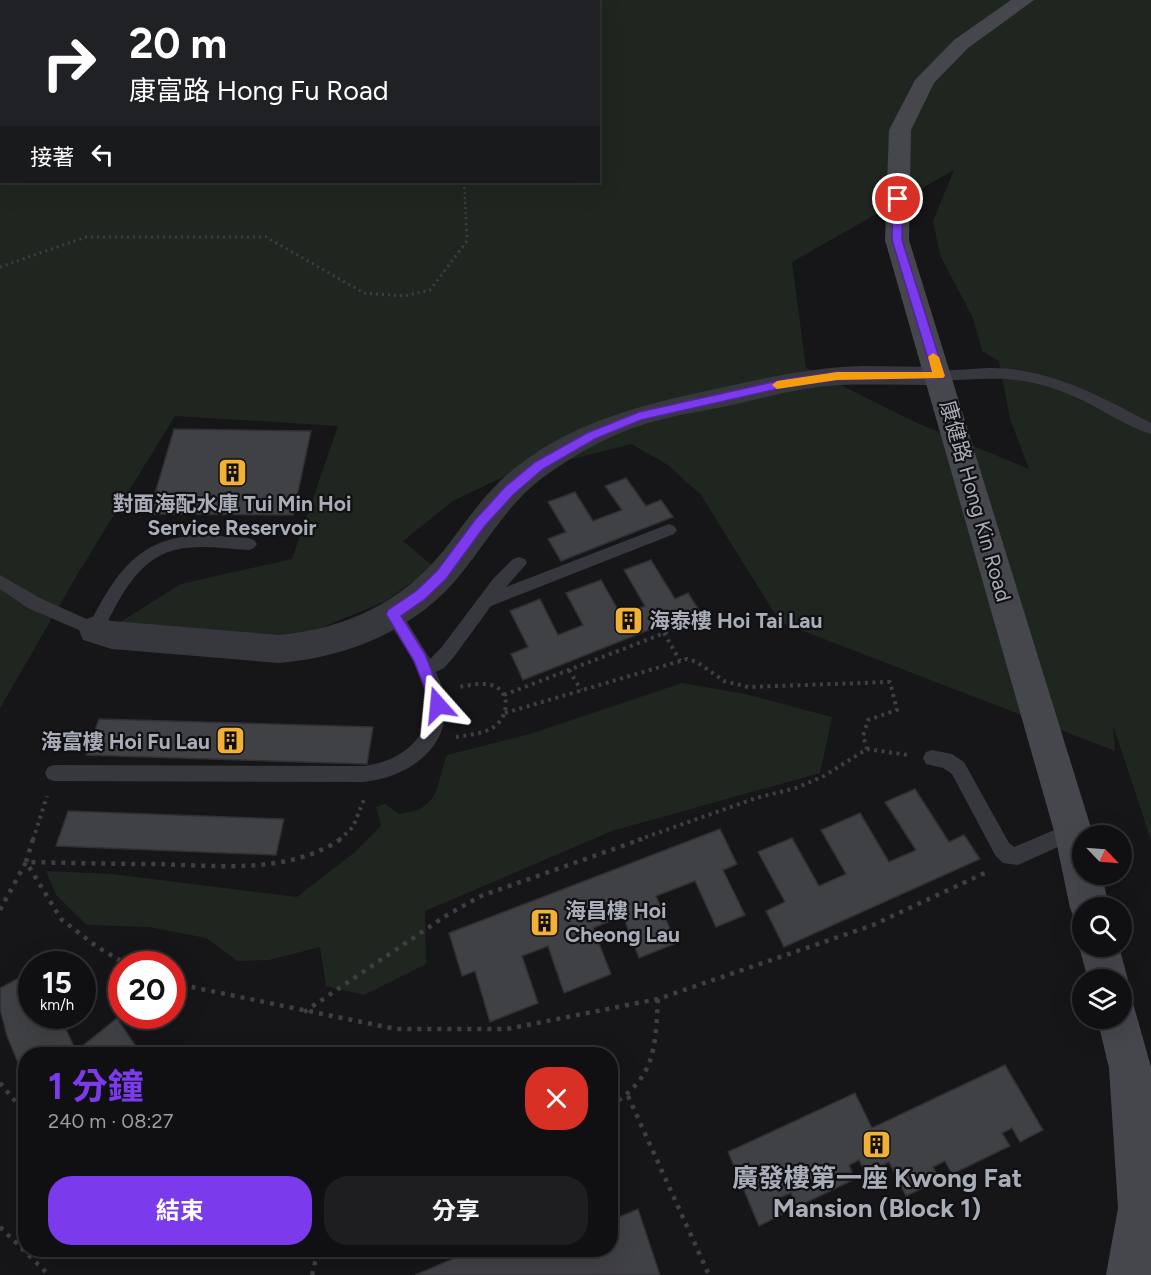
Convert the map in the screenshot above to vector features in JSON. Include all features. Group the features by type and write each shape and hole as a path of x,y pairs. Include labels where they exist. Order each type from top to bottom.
{"street":[{"name":"康健路 Hong Kin Road","path":"1025,0 1005,11 961,44 926,80 900,130 897,240 1072,828"},
{"path":"95,630 112,635 300,649 356,632 393,614 420,595 441,575 480,523 509,490 539,466 591,436 639,416 786,383 837,376 939,376"},
{"path":"1121,1029 1130,1068 1141,1208 1130,1275"}],"lane":[{"path":"939,376 1008,374 1033,377 1111,408 1151,429"},
{"path":"485,602 669,530"},
{"path":"0,581 34,603 95,630 126,577 136,564 154,551 182,543 249,544"},
{"path":"430,667 447,653 485,602 519,563"},
{"path":"54,772 373,773 403,762 416,752 433,729 438,705 430,667 393,614"},
{"path":"932,758 946,760 958,768 1002,849 1013,856 1018,856 1072,831"}],"path":[{"path":"0,267 86,237 266,237 364,292 404,296 430,290 467,241 464,183"},
{"path":"504,694 706,617"},
{"path":"664,633 680,661"},
{"path":"505,713 687,659 697,662 724,681 748,687 890,682 897,710 868,720 864,736 867,749"},
{"path":"430,667 446,689 487,684 498,687 504,694 507,704 505,713 494,728 451,738"},
{"path":"569,669 581,690"},
{"path":"304,1012 447,915 481,896 756,798 796,788 824,776 867,749 932,758"},
{"path":"0,910 26,862 54,772"},
{"path":"26,862 246,866 272,864 332,845 348,832 357,820 367,790"},
{"path":"186,986 396,1029 507,1029 658,999 873,925 990,871 1013,856"},
{"path":"26,862 61,919 108,953"},
{"path":"618,1102 628,1096 641,1083 651,1060 656,1033 658,999"},
{"path":"0,1083 18,1104"},
{"path":"628,1096 709,1275"},
{"path":"0,1227 18,1245"},
{"path":"31,1257 49,1275"},
{"path":"312,1275 316,1257"}],"shaded area":[{"path":"600,0 1151,0 1151,840 1113,725 1115,751 780,622 701,495 668,465 631,444 503,477 453,501 403,541 434,567 384,602 294,639 117,624 181,584 292,559 338,426 175,416 77,575 0,708 0,183 600,183","holes":["954,170 933,221 940,255 973,318 982,351 999,361 1010,419 1029,469 915,422 806,368 792,262"]},
{"path":"682,683 745,694 832,717 820,773 612,831 425,911 426,964 364,995 326,986 320,947 269,960 238,961 206,938 149,927 87,925 56,895 46,871 112,874 297,897 355,852 381,826 376,807 385,804 399,814 423,807 429,802 438,786 447,755 530,734"}],"building":[{"name":"對面海配水庫 Tui Min Hoi Service Reservoir","path":"174,429 311,431 293,515 149,514"},
{"path":"626,478 646,506 661,500 673,517 561,561 548,539 566,532 548,502 575,492 593,521 622,510 605,486"},
{"name":"海泰樓 Hoi Tai Lau","path":"651,560 675,599 688,593 699,610 523,680 511,654 528,647 510,611 540,599 558,635 583,625 566,593 601,580 621,615 645,606 624,570"},
{"name":"海富樓 Hoi Fu Lau","path":"99,719 373,727 367,764 86,755"},
{"path":"915,789 949,842 964,835 980,859 784,947 766,911 785,902 758,852 792,838 819,886 846,874 821,830 860,813 889,862 916,850 885,802"},
{"name":"海富樓 Hoi Fu Lau","path":"68,811 284,819 276,855 56,846"},
{"name":"海昌樓 Hoi Cheong Lau","path":"720,829 737,864 723,870 745,915 716,927 695,881 656,896 676,943 639,958 623,916 593,928 611,974 564,993 548,946 522,956 538,1003 490,1022 475,971 462,976 449,933"},
{"path":"18,978 18,1029 66,1029 74,1047 18,1047 18,1063 7,1036 0,1009 0,988"},
{"path":"108,1025 108,1029 124,1029 136,1047 81,1047"},
{"name":"廣發樓第一座 Kwong Fat Mansion (Block 1)","path":"1005,1065 1043,1130 1020,1142 1012,1128 1002,1133 1010,1146 952,1174 945,1161 933,1167 940,1180 906,1196 889,1162 866,1174 859,1160 849,1165 855,1179 797,1207 791,1193 779,1198 785,1213 759,1226 728,1152 855,1093 872,1128"},
{"path":"638,1209 660,1275 415,1275 457,1257 618,1257 618,1218"}],"slow traffic":[{"path":"777,385 837,376 939,376 933,357"}],"place":[{"name":"對面海配水庫 Tui Min Hoi Service Reservoir","path":"232,472"},
{"name":"海泰樓 Hoi Tai Lau","path":"628,620"},
{"name":"海富樓 Hoi Fu Lau","path":"231,741"},
{"name":"海昌樓 Hoi Cheong Lau","path":"544,922"},
{"name":"廣發樓第一座 Kwong Fat Mansion (Block 1)","path":"877,1144"}],"route":[{"path":"438,705 428,674 393,614 420,595 441,575 480,523 509,490 539,466 591,436 639,416 786,383 837,376 939,376 897,240 898,199"}]}
